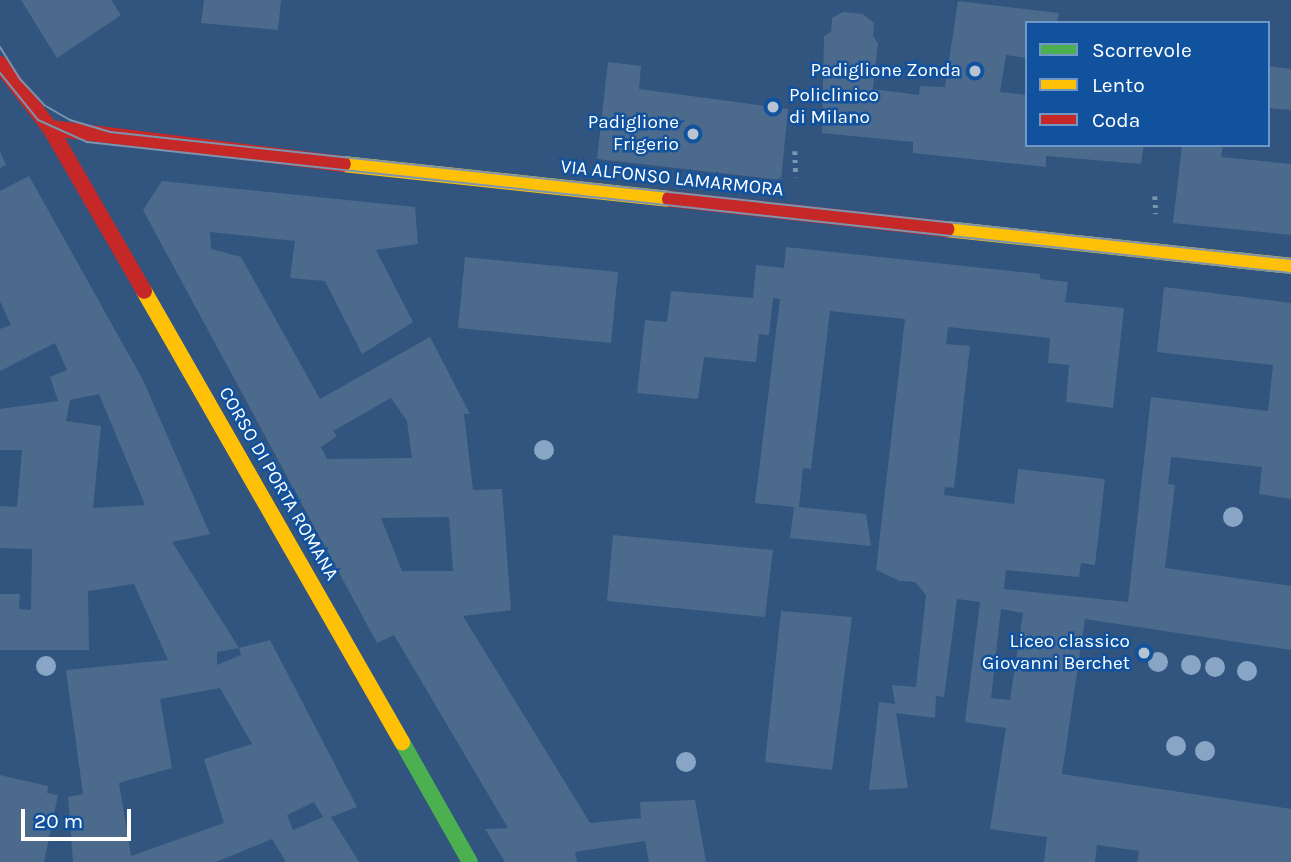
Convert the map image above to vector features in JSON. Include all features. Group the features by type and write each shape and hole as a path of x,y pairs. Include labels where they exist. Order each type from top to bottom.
{"street":[{"name":"CORSO DI PORTA ROMANA","path":"0,64 50,128 470,862"},
{"name":"VIA ALFONSO LAMARMORA","path":"50,128 146,143 1291,266"}],"building":[{"path":"21,0 111,0 121,15 57,58"},
{"path":"204,0 281,0 278,30 201,23"},
{"name":"Padiglione Zonda","path":"958,1 1059,13 1057,21 1025,21 1025,58 1006,55 1000,92 1025,95 1025,147 1144,147 1141,164 1046,156 1046,167 913,153 913,142 822,133 824,36 831,32 832,18 843,12 863,14 874,23 873,36 878,43 873,89 919,95 920,86 945,87"},
{"name":"Padiglione Frigerio","path":"608,62 641,66 639,89 788,109 781,180 597,159"},
{"path":"1270,66 1291,69 1291,110 1270,108"},
{"path":"1182,147 1223,147 1221,157 1291,164 1291,235 1173,223"},
{"path":"0,151 6,165 0,168"},
{"path":"29,176 143,380 210,534 172,542 239,648 270,640 357,807 331,817 359,862 286,862 272,839 216,862 73,862 68,797 83,794 66,670 168,660 134,584 88,591 89,650 0,650 0,594 20,594 19,609 31,610 32,549 0,548 0,506 17,507 22,450 0,450 0,409 58,401 50,377 67,370 55,343 0,371 0,329 11,325 0,301 0,191","holes":["99,394 145,505 93,508 101,426 66,421 70,400","239,648 241,655 217,665 217,652","220,688 252,744 204,759 224,823 131,856 119,783 172,768 160,699","314,802 323,817 293,830 287,815"]},
{"path":"162,181 415,207 418,244 376,250 413,322 362,354 325,281 290,278 295,241 210,232 211,249 241,257 320,399 430,337 470,414 464,414 473,490 502,489 511,610 463,616 590,823 641,818 640,802 695,800 706,862 649,862 645,841 575,852 577,862 505,862 485,829 508,828 394,635 377,643 143,210","holes":["391,398 407,421 412,458 327,459 321,447 337,436 333,431","449,517 453,571 402,571 381,518"]},
{"path":"786,247 1040,274 1040,279 1068,282 1065,302 1124,308 1113,408 1066,402 1069,365 1048,363 1050,338 948,327 946,344 970,346 954,488 945,487 944,495 1014,504 1018,469 1105,479 1095,565 1081,563 1079,577 1006,570 1004,589 1128,602 1151,397 1268,411 1273,365 1157,352 1164,287 1291,303 1291,499 1259,494 1262,467 1171,457 1168,484 1175,485 1165,568 1291,586 1291,650 1085,619 1062,774 1291,809 1291,862 1137,862 1139,851 1097,845 1095,862 1044,862 1047,837 990,829 1006,728 965,722 980,602 957,599 944,697 936,696 935,718 896,713 908,788 869,790 879,702 895,704 892,685 916,687 926,595 915,582 900,581 876,570 905,319 830,311 811,469 803,468 799,507 866,514 871,546 790,538 794,507 755,503 780,299 773,298 769,335 759,334 756,362 704,357 698,399 637,393 645,320 667,322 671,291 753,298 756,265 784,268","holes":["1001,609 1023,613 1010,700 991,698"]},
{"path":"465,257 618,272 611,343 458,328"},
{"path":"613,535 773,550 765,617 607,601"},
{"path":"781,611 852,617 832,770 765,762"},
{"path":"0,775 48,786 47,793 58,795 44,862 0,862"}],"tram line":[{"path":"0,47 20,79 44,105 70,120 110,132 1291,259"},
{"path":"0,73 38,120 87,142 1291,273"}],"traffic: fast":[{"path":"402,742 470,862"}],"traffic: slow":[{"path":"343,164 670,199"},
{"path":"946,229 1291,266"},
{"path":"144,291 402,742"}],"traffic: jam":[{"path":"0,64 50,128 144,291"},
{"path":"50,128 343,164"},
{"path":"670,199 946,229"}],"place":[{"name":"Padiglione Zonda","path":"975,71"},
{"name":"Policlinico di Milano","path":"773,107"},
{"name":"Padiglione Frigerio","path":"693,134"},
{"name":"Liceo classico Giovanni Berchet","path":"1144,653"}]}
